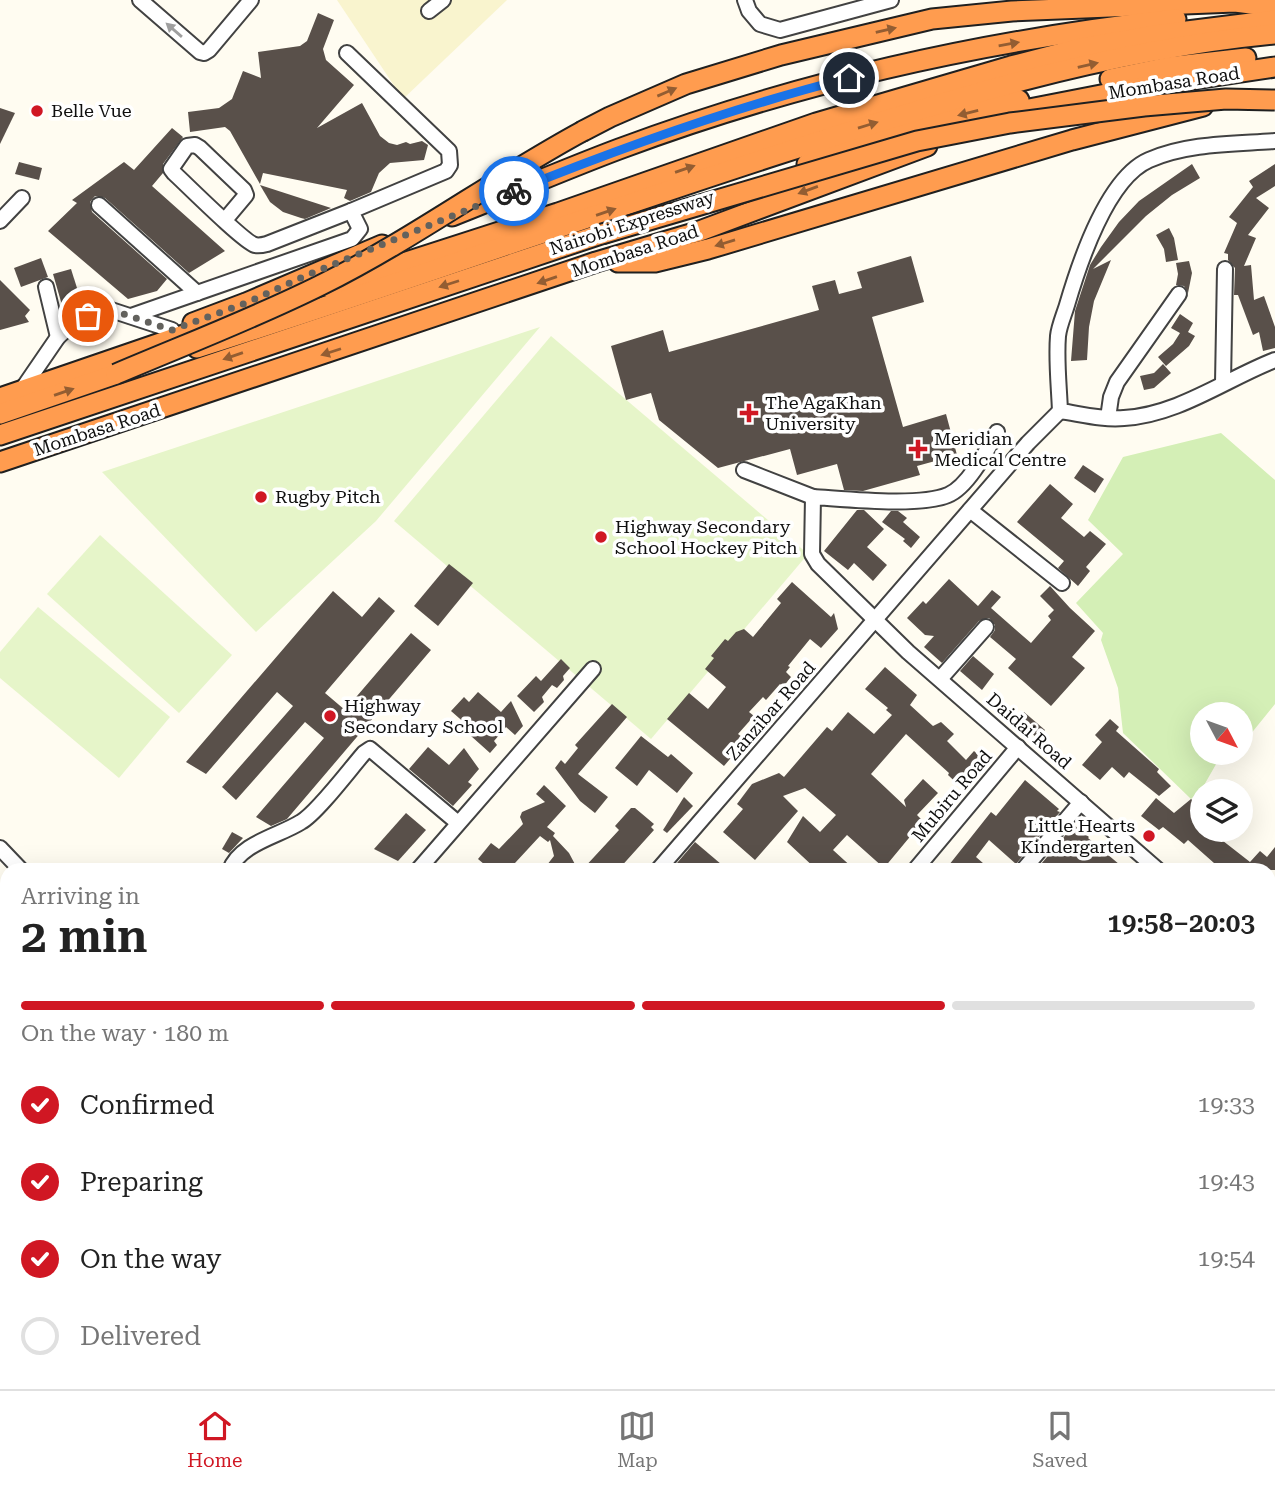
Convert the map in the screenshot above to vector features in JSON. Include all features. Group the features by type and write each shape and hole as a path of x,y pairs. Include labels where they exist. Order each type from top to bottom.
{"highway":[{"path":"116,374 320,285 409,237 550,149 610,117 686,84 781,55 932,19 1012,10 1235,2 1275,8"},
{"path":"81,370 172,330 246,303 305,276 619,149 698,122 870,72 965,51 1102,27 1275,8"},
{"path":"8,392 558,213 817,123 1011,66 1086,47 1155,35 1275,20"},
{"name":"Nairobi Expressway","path":"0,414 694,182 949,100 1173,47 1275,34"},
{"name":"Nairobi Expressway","path":"0,435 937,120 1168,67 1275,55"},
{"name":"Mombasa Road","path":"0,462 596,262 697,232 1024,110 1142,87 1275,67"},
{"path":"602,234 916,141 1010,123 1144,106 1275,98"},
{"path":"596,262 655,262 708,249 1072,139 1209,105 1275,98"}],"street":[{"path":"141,0 204,53 251,0"},
{"path":"429,10 443,0"},
{"path":"745,0 748,11 761,24 780,30 891,0"},
{"path":"225,220 243,200 246,195 244,190 200,148 195,145 187,146 171,169 225,220 254,245 351,211 446,171 450,165 449,151 347,53"},
{"path":"1275,141 1191,148 1160,156 1147,160 1122,183 1095,226 1081,258 1058,335 1060,411 1122,419 1145,416 1165,410 1275,360"},
{"path":"0,221 23,198"},
{"path":"99,205 197,293"},
{"path":"131,316 352,239 360,229 351,211"},
{"path":"1223,383 1224,269"},
{"path":"46,287 58,337"},
{"path":"1108,418 1111,397 1117,382 1179,294"},
{"path":"8,392 72,324 104,310 172,330"},
{"name":"Zanzibar Road","path":"665,863 1028,443 1060,411"},
{"path":"744,470 813,497 923,501 950,495 980,465 997,432"},
{"name":"Daidai Road","path":"813,497 812,554 818,564 874,621 1150,863"},
{"path":"970,510 1062,583"},
{"path":"940,679 986,627"},
{"path":"424,863 593,669"},
{"name":"Mubiru Road","path":"921,863 1018,747"},
{"path":"232,863 242,853 303,821 364,752 370,749 458,823"},
{"path":"1029,863 1081,802"},
{"path":"0,848 14,863"}],"shaded area":[{"path":"337,0 507,0 403,99"}],"green space":[{"name":"Rugby Pitch","path":"540,327 376,521 256,632 102,472"},
{"name":"Highway Secondary School Hockey Pitch","path":"551,336 808,554 651,739 394,521"},
{"path":"1221,433 1275,480 1275,704 1253,731 1253,702 1190,702 1190,765 1216,765 1208,779 1190,779 1190,798 1123,733 1118,688 1101,640 1103,633 1076,603 1123,554 1088,520 1123,457"},
{"path":"100,535 232,655 179,713 47,594"},
{"path":"38,607 170,717 119,778 0,678 0,652"}],"building":[{"path":"318,13 334,20 323,49 326,60 354,85 317,128 362,103 380,136 389,143 397,145 422,141 428,145 424,160 390,163 379,173 371,192 350,201 344,198 347,190 263,173 260,184 230,131 225,127 190,132 188,112 219,108 232,99 243,71 261,78 258,52 300,46 307,41"},
{"path":"0,108 15,113 0,144"},
{"path":"172,128 183,137 163,164 163,173 152,186 225,251 189,273 105,198 95,196 90,202 92,212 167,279 157,291 128,299 48,231 77,203 72,200 124,162 134,170"},
{"path":"19,162 42,168 39,180 15,174"},
{"path":"1192,164 1200,178 1172,195 1146,216 1093,269 1111,260 1094,301 1087,360 1071,361 1075,311 1090,265 1101,247 1139,201"},
{"path":"1275,164 1275,186 1256,198 1269,208 1248,235 1256,238 1244,266 1251,265 1254,300 1264,296 1275,327 1275,348 1263,351 1259,332 1253,335 1238,295 1234,295 1235,268 1228,260 1228,254 1224,253 1237,223 1229,217 1253,187 1249,181"},
{"path":"260,185 331,208 305,219 301,218 283,212 270,202"},
{"path":"1169,228 1174,238 1178,260 1166,262 1164,249 1156,235"},
{"path":"911,256 924,302 872,317 903,427 946,414 957,455 917,466 920,475 863,491 844,490 837,464 797,475 790,449 718,468 659,420 651,393 626,400 611,346 663,330 669,352 819,310 812,286 835,280 839,294 862,288 857,272"},
{"path":"41,258 48,277 21,287 14,268"},
{"path":"1189,261 1192,273 1188,293 1184,286 1176,285 1176,263"},
{"path":"71,269 83,307 64,312 53,274"},
{"path":"0,280 30,310 25,316 29,322 0,330"},
{"path":"1180,314 1193,323 1188,332 1195,336 1189,346 1166,366 1158,357 1173,344 1180,333 1171,328"},
{"path":"1163,364 1171,373 1154,388 1144,390 1140,376 1154,373"},
{"path":"1083,465 1104,479 1095,493 1074,478"},
{"path":"1050,484 1073,504 1061,518 1084,537 1090,531 1106,544 1086,567 1090,571 1078,586 1058,568 1064,561 1017,522"},
{"path":"857,510 864,510 884,529 867,547 887,565 873,581 854,563 848,570 824,551"},
{"path":"891,511 898,511 907,518 903,522 920,537 911,548 903,541 905,539 882,522"},
{"path":"449,564 473,583 438,626 414,606"},
{"path":"949,579 978,606 992,590 1001,597 991,608 1031,643 1051,620 1048,616 1054,610 1040,596 1050,586 1095,631 1072,657 1085,668 1051,706 1008,668 1016,659 990,637 995,625 989,618 979,621 942,663 924,647 934,636 925,635 907,618 923,601 926,604"},
{"path":"792,582 831,617 834,613 838,629 821,648 810,639 788,666 790,667 786,672 791,677 783,687 780,684 766,700 763,697 749,712 754,716 738,734 746,740 724,766 667,719 689,693 708,709 726,687 705,669 714,658 711,656 725,639 728,641 736,632 744,629 753,637 781,603 777,599"},
{"name":"Highway Secondary School","path":"333,591 362,617 379,597 395,611 325,693 345,710 411,633 431,650 287,819 271,826 256,817 324,738 305,722 236,800 222,787 293,706 277,692 206,774 186,762"},
{"path":"973,656 994,674 982,690 960,671"},
{"path":"561,659 570,668 563,676 564,680 557,688 552,685 542,697 544,702 534,712 517,696 536,676 541,681"},
{"path":"885,667 917,695 910,705 933,726 941,722 954,734 947,741 966,760 974,751 989,765 965,791 906,734 871,774 906,807 904,800 923,779 938,793 917,815 923,821 888,863 878,863 847,835 833,850 847,863 810,863 787,842 803,816 820,832 836,815 805,788 783,796 798,811 755,860 723,832 743,809 737,804 752,784 779,773 784,777 827,727 832,731 848,712 874,734 892,715 886,710 888,708 865,689"},
{"path":"478,692 501,712 511,701 523,726 515,735 506,727 494,741 497,745 490,753 471,736 475,732 451,711 464,697 469,702"},
{"path":"612,704 627,717 578,774 608,797 595,813 580,801 555,768 561,760 565,764 578,748 575,745"},
{"path":"1024,712 1045,730 1038,739 1017,720"},
{"path":"1110,719 1119,727 1116,731 1159,769 1157,772 1171,786 1159,796 1129,772 1124,778 1112,767 1100,780 1082,765 1102,742 1095,735"},
{"path":"641,736 668,757 671,754 693,773 677,793 649,770 637,786 615,768"},
{"path":"428,747 449,765 464,748 479,769 468,782 472,785 453,806 409,769"},
{"path":"1025,780 1060,812 1017,863 989,840 976,857 983,863 951,863 991,812 996,816"},
{"path":"544,785 566,806 547,827 555,833 553,836 574,863 548,863 554,856 550,840 548,842 540,836 515,863 483,863 478,859 491,843 499,849 523,824 520,817 522,812 545,802 536,794"},
{"path":"684,797 693,806 667,833 663,830"},
{"path":"1156,798 1174,813 1190,800 1190,842 1188,840 1184,844 1163,827 1159,830 1141,816"},
{"path":"631,808 635,808 654,824 651,827 654,830 624,863 588,863 619,830 615,826"},
{"path":"406,813 426,830 398,861 374,849"},
{"path":"1074,825 1118,863 1042,863"},
{"path":"232,832 243,838 229,853 222,849"},
{"path":"695,842 720,863 677,863"},
{"path":"1190,842 1224,842 1250,862 1260,851 1267,857 1275,847 1275,863 1214,863"}],"way so far":[{"path":"88,316 111,310 172,330 246,303 305,276 514,191"}],"place":[{"name":"Belle Vue","path":"37,111"},
{"name":"The AgaKhan University","path":"749,413"},
{"name":"Meridian Medical Centre","path":"918,449"},
{"name":"Rugby Pitch","path":"261,497"},
{"name":"Highway Secondary School Hockey Pitch","path":"601,537"},
{"name":"Highway Secondary School","path":"330,716"},
{"name":"Little Hearts Kindergarten","path":"1149,836"}],"route":[{"path":"514,191 619,149 684,127 849,78"}]}
